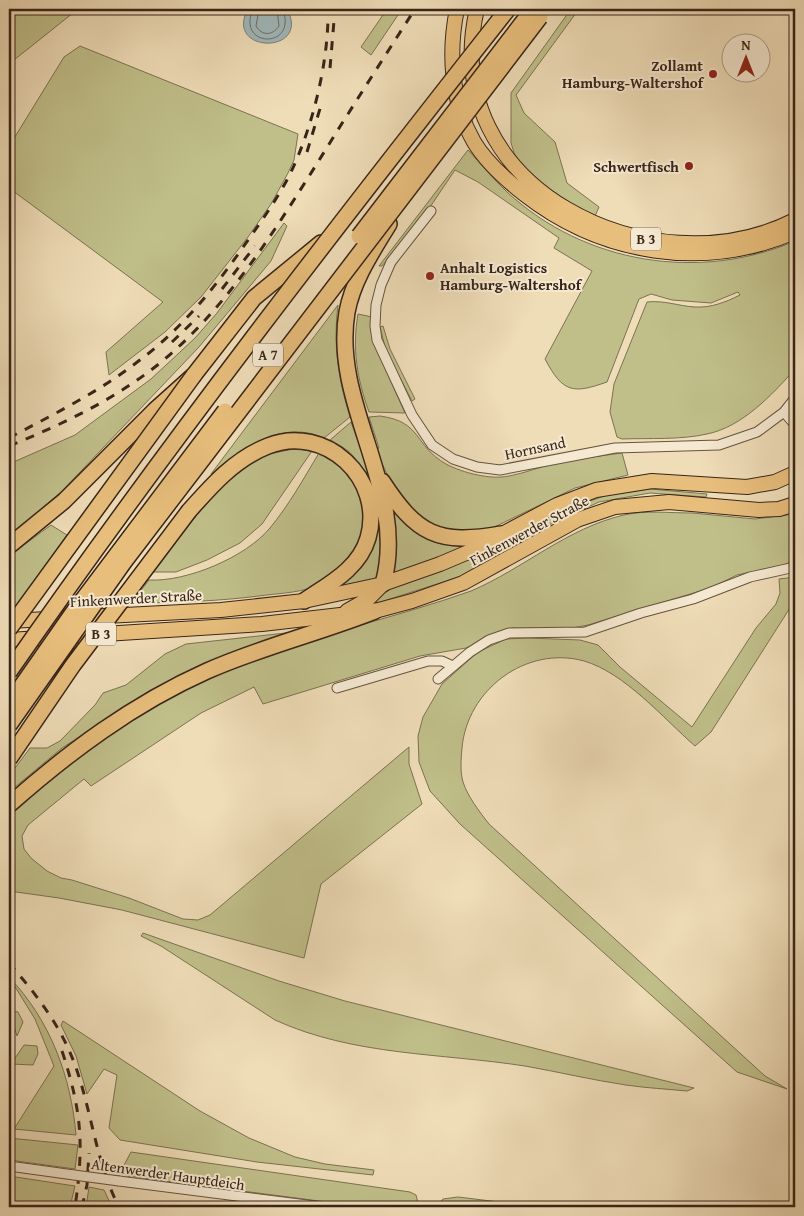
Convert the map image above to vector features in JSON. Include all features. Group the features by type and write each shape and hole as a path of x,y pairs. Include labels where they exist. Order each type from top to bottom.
{"highway":[{"name":"A 7","path":"9,672 120,516 326,239 508,9"},
{"name":"A 7","path":"9,704 160,496 533,9"},
{"name":"A 7","path":"9,725 124,562 546,9"},
{"path":"384,584 387,564 387,535 384,507 376,471 347,372 345,341 347,313 353,290 367,261 411,186"},
{"path":"9,629 194,375 254,298 326,239"},
{"path":"10,546 64,501 154,410 194,375"},
{"path":"9,759 130,587 189,511 228,470 254,452 285,441 316,443 335,452 350,464 362,483 369,504 368,538 354,563 344,574 304,600"},
{"path":"376,471 409,518 428,532 448,538 465,539 501,534"},
{"path":"9,805 75,749 153,698 207,672 374,611"}],"main road":[{"name":"B 3","path":"457,9 452,54 455,84 460,106 474,141 489,162 532,200 574,226 614,242 642,249 680,254 718,253 752,247 795,232"},
{"name":"B 3","path":"477,9 471,51 476,94 492,134 515,167 543,193 572,213 603,227 649,239 687,243 733,240 766,231 795,220"},
{"name":"Finkenwerder Straße","path":"9,621 221,610 304,600 384,584 440,564 557,505 611,486 652,481 748,487 775,482 795,473"},
{"name":"Finkenwerder Straße","path":"9,640 262,624 374,611 412,601 463,583 577,520 615,507 669,502 759,510 795,504"},
{"name":"Finkenwerder Straße","path":"342,614 368,599 384,584"}],"street":[{"name":"Hornsand","path":"431,211 392,262 381,284 376,305 376,326 377,340 412,415 432,445 444,453 464,463 500,470 615,448 719,445 757,432 784,412 795,398"},
{"path":"784,412 795,425"},
{"path":"438,679 489,640 509,633 585,632 641,612 693,599 750,577 795,567"},
{"path":"337,688 428,661 442,661 453,666"},
{"name":"Altenwerder Hauptdeich","path":"9,1166 323,1207"},
{"path":"239,1207 240,1197"}],"shaded area":[{"path":"9,9 78,9 9,64"},
{"path":"387,9 402,9 371,55 361,47"},
{"path":"571,9 579,9 516,95 524,113 555,142 567,183 599,207 595,216 581,211 551,192 517,162 511,143 511,93"},
{"path":"80,46 298,134 294,160 271,204 201,297 165,332 109,375 106,352 163,302 9,188 9,142 13,140 64,57"},
{"path":"468,150 507,192 538,216 571,236 607,250 644,259 682,262 720,261 758,254 795,241 795,369 756,409 732,425 720,430 697,436 676,438 622,439 617,437 610,412 614,384 647,302 707,307 740,295 738,292 711,303 672,300 651,294 639,299 607,382 586,388 570,388 558,379 545,359 592,271 554,248 559,238 478,182 455,170 426,213 382,266 379,266"},
{"path":"284,223 287,226 271,261 199,347 62,491 9,537 9,464 75,435 151,379 195,338 217,313"},
{"path":"338,305 336,348 342,389 350,417 324,438 308,433 293,432 263,439 249,446 211,474"},
{"path":"358,314 372,317 374,344 405,413 369,412 361,388 357,363 356,327"},
{"path":"383,326 390,349 415,399 412,401 386,351 380,327"},
{"path":"380,416 404,423 417,435 435,457 446,464 477,475 509,476 566,461 622,453 628,475 575,488 480,534 429,528 395,492 376,450 379,448 369,417"},
{"path":"351,422 378,502 382,523 383,544 381,564 375,581 332,591 366,557 360,468 352,454 330,440"},
{"path":"293,449 312,451 262,524 240,543 207,560 176,572 152,572 205,505 237,473 253,462 270,454"},
{"path":"319,453 337,462 355,482 362,499 365,519 359,546 342,567 325,581 313,587 287,593 199,601 131,603 149,580 181,577 215,566 246,549 259,539 284,510"},
{"path":"650,489 707,494 706,497 650,493 599,502 549,525 459,577 371,605 385,589 479,555 564,510 607,495"},
{"path":"389,506 398,517 424,538 444,545 470,547 391,576"},
{"path":"641,513 692,513 755,519 795,514 795,560 781,566 737,575 710,588 588,625 567,629 512,628 466,648 420,656 263,704 254,687 201,713 91,786 84,779 28,825 22,836 24,849 31,858 47,871 61,878 129,898 183,919 198,920 210,915 409,747 409,764 422,804 321,884 304,958 122,910 9,891 9,816 59,772 113,731 171,696 201,680 261,656 471,591 509,572 564,539 603,521 624,515"},
{"path":"51,525 67,535 13,610 9,610 9,556"},
{"path":"795,577 795,600 711,732 695,746 643,698 614,675 584,661 562,658 541,660 521,666 503,677 488,691 475,708 466,727 461,765 465,788 489,824 765,1076 787,1089 737,1072 460,824 430,791 419,762 418,736 423,717 442,684 478,652 506,639 527,638 580,640 598,645 620,667 692,727 756,628 776,604 780,593 779,579"},
{"path":"295,632 123,709 62,748 9,792 9,776 30,748 47,748 60,741 95,705 103,693 126,685 165,654 186,644"},
{"path":"143,933 279,981 345,1001 694,1088 687,1091 634,1086 525,1066 398,1052 336,1041 305,1032 275,1020 161,946 141,936"},
{"path":"9,977 36,1012 56,1050 69,1091 76,1135 14,1129 54,1066 35,1019"},
{"path":"9,1010 18,1012 23,1022 17,1036"},
{"path":"63,1021 200,1111 249,1138 295,1157 325,1164 374,1170 373,1175 257,1162 120,1140 109,1128 117,1075 104,1069 87,1094 76,1056 61,1025"},
{"path":"24,1045 37,1046 38,1054 33,1065 11,1064"},
{"path":"9,1138 78,1145 75,1169 9,1160"},
{"path":"131,1152 410,1192 416,1195 418,1203 414,1207 365,1207 127,1176 123,1167"},
{"path":"9,1176 75,1186 70,1207 18,1207 19,1204 9,1202"},
{"path":"89,1187 104,1190 112,1207 86,1207"},
{"path":"458,1197 540,1207 430,1207 429,1204 436,1206 443,1199"}],"water":[{"path":"248,9 287,9 291,24 288,35 279,41 268,43 256,41 247,34 244,24"}],"railway":[{"path":"9,438 90,394 136,363 179,326 228,269 285,184 306,136 318,93 326,50 328,9"},
{"path":"330,68 335,9"},
{"path":"9,446 68,420 125,388 160,363 207,318 228,294 266,242 415,9"},
{"path":"307,152 322,102"},
{"path":"222,289 255,246"},
{"path":"172,342 199,316"},
{"path":"9,963 47,1011 63,1037 81,1083 99,1155 119,1207"},
{"path":"62,1051 74,1092 79,1129 80,1165 75,1207"},
{"path":"82,1207 87,1185 89,1153"}],"place":[{"name":"Zollamt Hamburg-Waltershof","path":"713,74"},
{"name":"Schwertfisch","path":"689,166"},
{"name":"Anhalt Logistics Hamburg-Waltershof","path":"430,276"}]}
